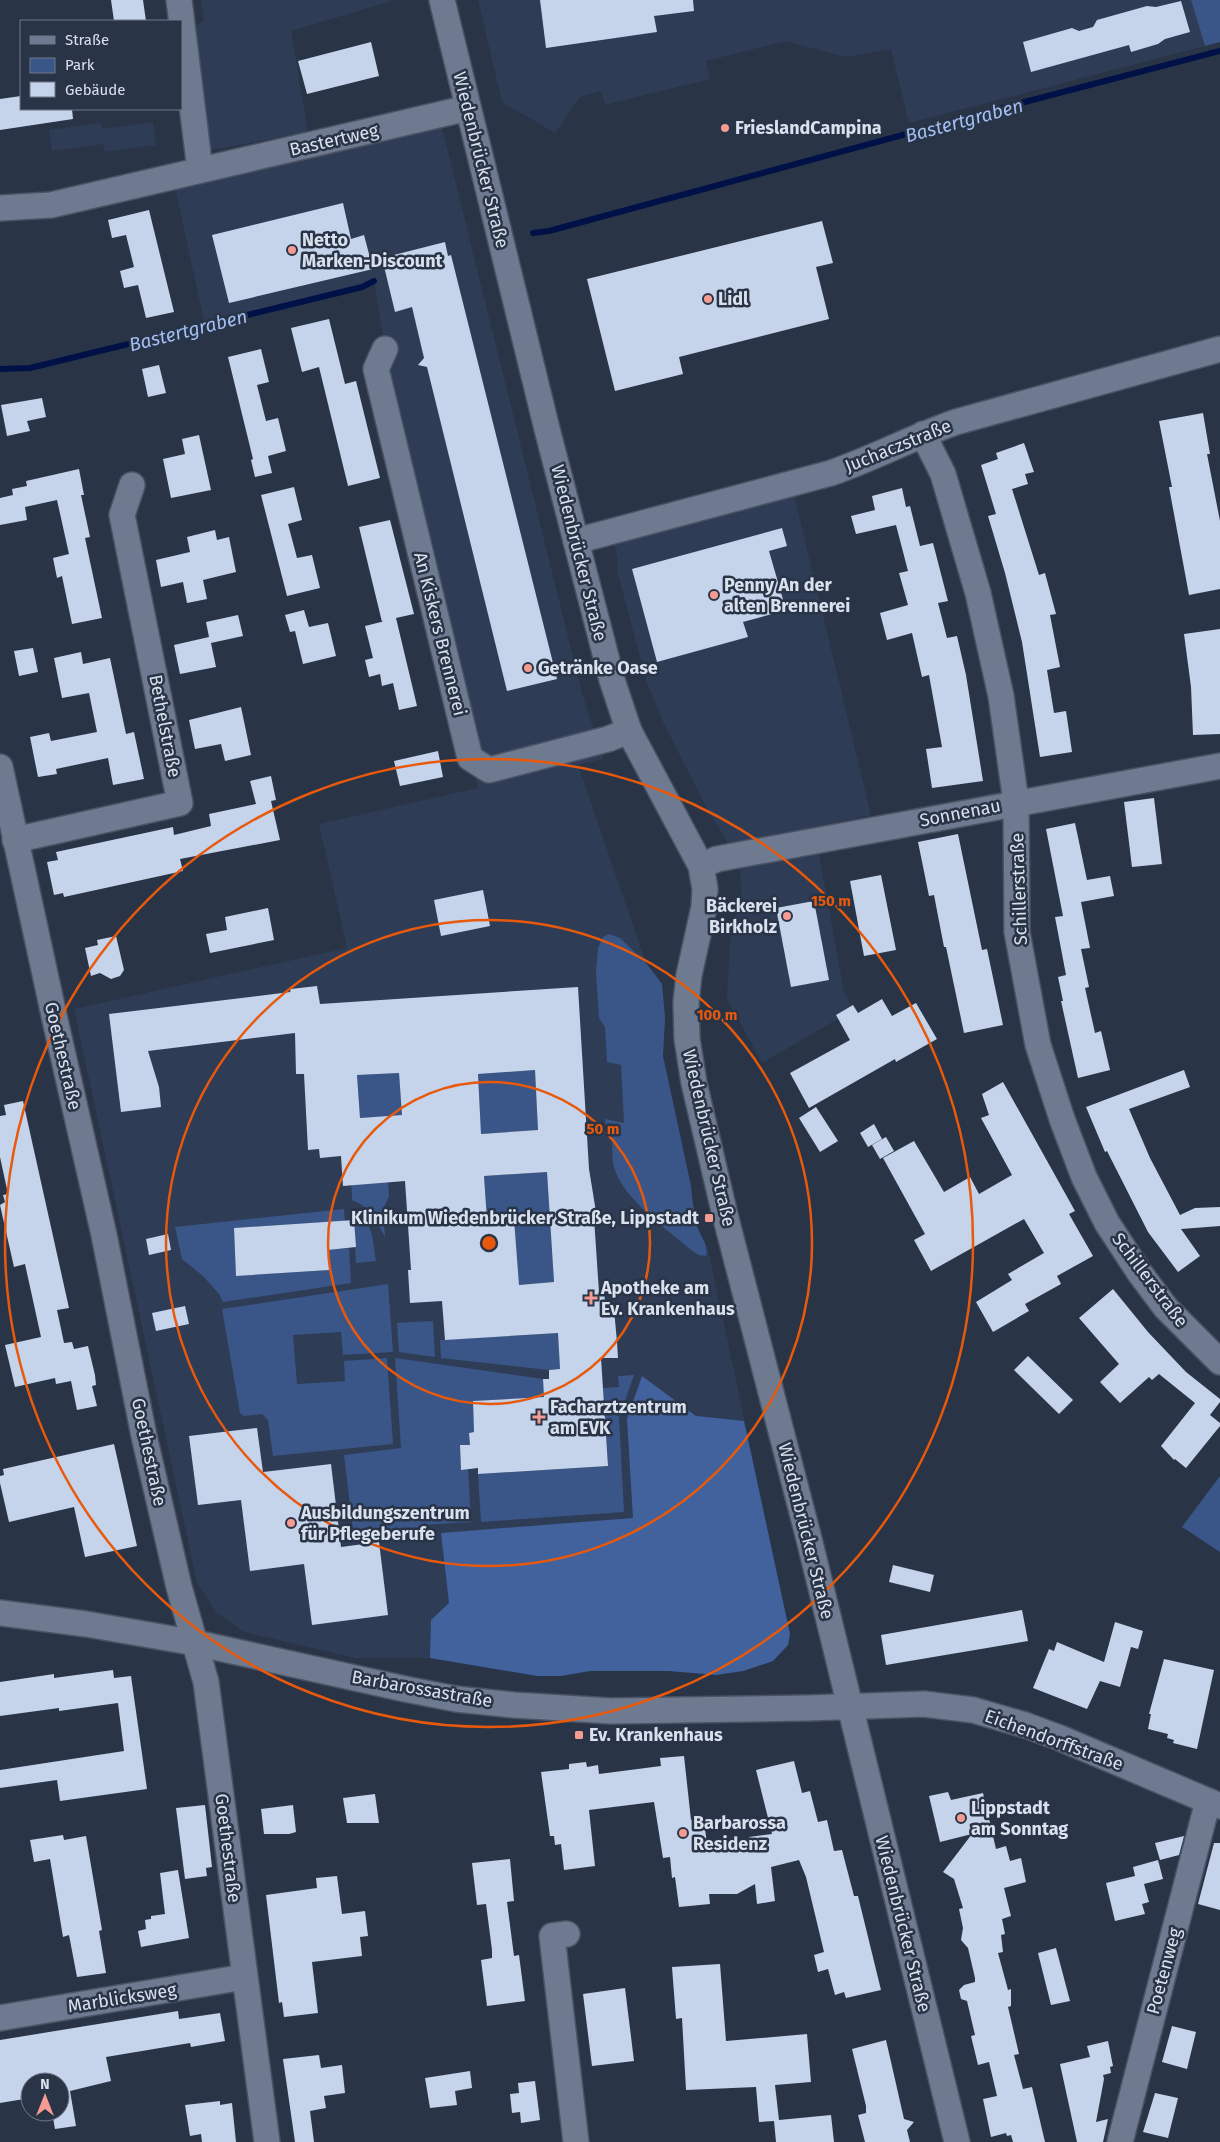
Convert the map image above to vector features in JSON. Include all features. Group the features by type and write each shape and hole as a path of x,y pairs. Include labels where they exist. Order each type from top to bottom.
{"street":[{"path":"179,0 181,20"},
{"name":"Wiedenbrücker Straße","path":"442,0 612,680 629,731 701,866 705,890 704,907 689,974 686,1002 687,1040 694,1083 957,2142"},
{"path":"182,24 200,170"},
{"name":"Bastertweg","path":"0,208 51,204 468,108"},
{"name":"An Kiskers Brennerei","path":"385,349 376,369 470,758 488,770 608,739 629,731"},
{"name":"Juchaczstraße","path":"576,541 831,473 865,461 922,434 956,422 1219,355"},
{"name":"Schillerstraße","path":"922,434 943,474 978,593 1001,696 1016,802 1017,932 1038,1044 1062,1119 1084,1177 1108,1222 1139,1272 1166,1308 1220,1362"},
{"name":"Bethelstraße","path":"15,840 180,803 122,515 132,485"},
{"name":"Goethestraße","path":"0,766 104,1235 144,1436 179,1586 206,1682 267,2142"},
{"name":"Sonnenau","path":"701,866 717,859 1016,802 1220,766"},
{"name":"Barbarossastraße","path":"0,1613 86,1624 196,1643 405,1689 514,1705 611,1711 850,1707"},
{"name":"Eichendorffstraße","path":"850,1707 924,1704 972,1710 1060,1738 1214,1803"},
{"name":"Poetenweg","path":"1120,2142 1214,1803"},
{"path":"567,1934 552,1936 576,2142"},
{"name":"Marblicksweg","path":"0,2018 244,1977"}],"shaded area":[{"path":"201,0 395,0 291,31 308,132 211,150 195,27 204,20"},
{"path":"478,0 1191,0 1205,46 909,123 891,49 845,57 786,41 706,61 710,79 605,105 601,91 580,97 555,133 502,102"},
{"path":"153,122 156,145 105,152 103,144 52,151 49,130 101,123 102,129"},
{"path":"441,123 582,693 603,759 578,765 646,963 662,984 665,1018 663,1056 691,1186 692,1202 698,1228 708,1249 790,1634 788,1645 773,1661 743,1671 716,1675 669,1671 590,1671 561,1676 537,1676 430,1658 355,1658 244,1632 217,1613 197,1583 74,1009 347,948 319,824 478,788 376,369 385,349 374,282 362,287 205,326 175,187"},
{"path":"793,490 871,815 814,827 844,992 853,1010 762,1063 727,999 730,940 741,894 740,864 703,801 663,722 647,683 617,570 618,561 613,539"},
{"path":"642,1376 696,1416 744,1421 790,1634 788,1645 773,1661 743,1671 716,1675 669,1671 590,1671 561,1676 537,1676 430,1658 431,1620 449,1603 441,1533 633,1518 627,1419"}],"green space":[{"path":"1191,0 1220,0 1220,42 1205,46"},
{"path":"609,934 620,938 646,963 662,984 665,1018 663,1056 691,1186 697,1226 705,1244 706,1256 699,1255 691,1250 646,1212 626,1190 614,1167 612,1131 606,1131 605,1119 624,1123 621,1065 607,1062 605,1027 599,1018 596,972 598,948 603,937"},
{"path":"535,1070 538,1130 481,1134 478,1074"},
{"path":"399,1073 402,1115 360,1118 357,1075"},
{"path":"387,1167 389,1196 383,1209 385,1237 368,1210 352,1200 351,1171 361,1184 375,1183"},
{"path":"547,1172 554,1283 519,1285 487,1220 484,1176"},
{"path":"344,1209 346,1239 327,1240 325,1222 234,1228 236,1276 328,1270 328,1250 349,1248 351,1283 223,1302 219,1294 203,1276 182,1259 175,1227"},
{"path":"353,1210 365,1219 371,1231 376,1261 356,1263"},
{"path":"388,1284 393,1352 343,1355 341,1332 293,1335 297,1384 345,1381 344,1361 387,1358 393,1444 273,1456 268,1420 262,1414 244,1416 240,1413 222,1309"},
{"path":"433,1321 435,1357 399,1352 397,1323"},
{"path":"558,1333 560,1369 549,1370 441,1358 440,1340"},
{"path":"395,1358 543,1379 544,1397 473,1401 474,1432 469,1433 470,1445 460,1445 461,1470 468,1469 471,1522 422,1525 411,1534 354,1538 344,1455 401,1448"},
{"path":"634,1375 619,1418 624,1512 481,1522 478,1474 608,1466 603,1388 619,1387 618,1376"},
{"path":"1220,1476 1220,1552 1182,1527"}],"building":[{"path":"111,0 143,0 146,20 114,20"},
{"path":"540,0 693,0 694,11 654,16 657,32 546,48"},
{"path":"1181,1 1190,32 1131,52 1129,45 1031,72 1023,42 1072,28 1079,31 1093,27 1097,20 1147,6 1156,7"},
{"path":"371,42 379,76 307,94 298,61"},
{"path":"20,96 20,110 72,110 73,119 0,130 0,99"},
{"name":"Netto Marken-Discount","path":"343,203 351,239 364,235 373,269 229,303 212,235"},
{"path":"149,210 174,312 146,318 138,285 124,288 120,271 134,267 126,235 112,238 108,220"},
{"name":"Lidl","path":"822,221 833,263 816,267 829,319 679,357 683,374 615,391 587,279"},
{"path":"445,242 448,256 451,255 557,679 507,691 427,367 418,365 424,358 412,307 395,312 382,258"},
{"path":"329,319 345,384 356,381 380,478 348,486 319,367 302,372 291,328"},
{"path":"261,349 269,382 257,385 266,421 278,418 286,451 268,456 272,473 255,477 251,460 253,459 228,357"},
{"path":"159,365 166,393 148,397 142,369"},
{"path":"42,398 46,417 27,421 30,431 7,436 1,405"},
{"path":"1203,413 1210,454 1207,454 1220,521 1220,589 1189,595 1169,487 1172,487 1159,421"},
{"path":"199,435 211,490 171,498 163,459 185,454 182,439"},
{"path":"1024,443 1034,472 1025,474 1028,484 1012,489 1039,575 1045,573 1056,614 1050,615 1060,667 1047,670 1054,713 1066,711 1072,752 1040,757 1022,642 1005,573 988,516 996,514 981,465 998,459 996,453"},
{"path":"79,469 84,495 81,495 90,537 85,538 102,618 72,624 62,576 57,578 53,558 69,554 57,500 25,507 27,520 0,525 0,498 13,495 12,489 27,486 26,481"},
{"path":"294,487 302,520 288,524 297,558 312,555 320,588 287,596 261,495"},
{"path":"902,488 906,507 910,506 920,546 933,543 948,601 938,603 947,638 957,636 966,675 983,781 932,788 926,749 942,747 929,675 922,677 912,633 887,640 880,613 908,605 899,573 908,571 896,525 856,534 851,516 875,510 872,496"},
{"path":"390,520 414,614 396,618 417,706 399,710 393,683 382,686 380,674 369,677 365,660 373,658 365,626 382,622 359,527"},
{"path":"782,528 787,546 769,551 786,610 743,622 748,637 657,662 632,569"},
{"path":"215,530 217,540 229,537 236,572 203,580 207,599 187,603 183,582 161,587 156,560 190,552 187,537"},
{"path":"304,610 309,627 328,623 336,656 303,664 295,631 290,632 285,615"},
{"path":"238,615 243,636 211,643 216,667 180,674 174,645 209,637 206,622"},
{"path":"1220,629 1220,734 1193,735 1191,687 1184,634"},
{"path":"33,648 38,672 19,676 14,651"},
{"path":"81,652 83,664 110,658 126,734 134,732 144,779 113,785 108,758 56,769 57,774 38,777 30,737 49,733 51,741 97,732 89,693 62,698 54,658"},
{"path":"241,707 251,755 225,761 221,744 195,749 189,720"},
{"path":"438,751 443,777 400,786 394,761"},
{"path":"271,776 276,800 271,801 280,840 180,859 183,871 64,897 63,893 54,895 47,862 58,860 56,852 173,827 174,835 211,826 209,814 256,804 250,781"},
{"path":"1154,798 1162,864 1132,867 1124,802"},
{"path":"1075,823 1087,880 1110,876 1114,896 1081,902 1090,948 1081,949 1089,987 1085,988 1095,1033 1101,1031 1110,1070 1078,1078 1061,1001 1063,1001 1058,977 1066,975 1055,917 1063,916 1046,829"},
{"path":"958,834 982,950 987,949 1003,1025 964,1033 934,895 929,896 918,842"},
{"path":"881,875 896,950 864,956 850,881"},
{"path":"483,890 490,926 441,936 434,900"},
{"path":"814,901 829,980 791,987 776,908"},
{"path":"268,908 274,940 210,953 206,934 227,930 225,917"},
{"path":"116,936 124,970 120,976 111,979 100,973 91,976 85,948 98,945 97,940"},
{"path":"317,986 320,1004 578,987 589,1169 597,1218 594,1218 599,1292 604,1292 606,1310 614,1309 617,1342 618,1358 601,1358 608,1466 478,1474 478,1468 461,1470 460,1445 470,1445 469,1433 474,1432 473,1401 544,1397 543,1379 549,1379 549,1370 560,1369 558,1333 445,1340 442,1301 410,1303 408,1270 411,1270 405,1181 343,1186 341,1156 320,1158 319,1149 308,1150 304,1074 296,1074 295,1033 148,1051 159,1087 161,1107 121,1112 109,1014 290,992 291,989","holes":["535,1070 538,1130 481,1134 478,1074","399,1073 402,1115 360,1118 357,1075","547,1172 554,1282 519,1285 514,1219 487,1220 484,1176"]},
{"path":"882,999 892,1016 916,1003 937,1039 896,1062 895,1059 809,1108 790,1073 850,1040 836,1015 853,1005 858,1013"},
{"path":"1184,1070 1190,1087 1129,1109 1150,1158 1180,1215 1195,1208 1220,1207 1220,1226 1181,1229 1200,1256 1178,1272 1148,1232 1107,1151 1105,1152 1086,1107"},
{"path":"1003,1082 1075,1211 1069,1214 1093,1256 1057,1276 1061,1284 1025,1304 1029,1311 993,1332 976,1302 1012,1280 1008,1274 1044,1253 1024,1219 931,1271 914,1240 925,1234 883,1158 914,1141 944,1192 970,1177 979,1194 1012,1175 981,1118 989,1115 982,1094"},
{"path":"23,1101 69,1308 57,1310 64,1343 72,1342 74,1349 88,1346 95,1375 96,1385 92,1386 97,1406 77,1410 71,1381 56,1384 55,1378 15,1387 5,1345 41,1337 25,1264 14,1267 0,1205 5,1202 3,1195 8,1194 0,1157 0,1116 6,1115 4,1105"},
{"path":"816,1107 838,1141 820,1152 799,1118"},
{"path":"874,1124 882,1139 868,1147 860,1133"},
{"path":"886,1137 894,1151 880,1159 872,1145"},
{"path":"354,1220 356,1247 328,1250 329,1270 236,1276 234,1228"},
{"path":"168,1234 171,1250 149,1255 146,1239"},
{"path":"1113,1289 1148,1332 1186,1372 1220,1399 1220,1402 1210,1415 1220,1423 1220,1426 1186,1468 1174,1460 1161,1446 1195,1403 1159,1374 1152,1380 1149,1377 1120,1403 1100,1382 1119,1364 1079,1318"},
{"path":"185,1306 189,1324 156,1331 152,1313"},
{"path":"1028,1356 1073,1400 1059,1414 1014,1370"},
{"path":"257,1428 263,1472 331,1464 341,1547 379,1542 388,1615 312,1625 304,1564 250,1571 241,1500 198,1505 189,1436"},
{"path":"114,1444 137,1546 85,1557 74,1507 9,1522 0,1483 0,1476 4,1475 3,1469"},
{"path":"893,1565 934,1575 930,1592 889,1582"},
{"path":"1022,1610 1028,1641 886,1665 881,1635"},
{"path":"1115,1622 1143,1631 1138,1649 1131,1647 1120,1687 1100,1681 1087,1709 1033,1688 1049,1649 1054,1651 1057,1642 1104,1662"},
{"path":"1164,1659 1214,1670 1197,1749 1173,1743 1174,1740 1167,1738 1168,1734 1148,1729 1151,1714 1149,1714"},
{"path":"113,1670 114,1678 131,1676 147,1789 60,1801 57,1780 0,1788 0,1770 124,1751 118,1703 0,1716 0,1682 54,1674 54,1678"},
{"path":"684,1756 691,1820 699,1818 701,1830 705,1829 708,1851 750,1846 749,1837 772,1834 756,1770 794,1761 802,1793 810,1791 818,1822 827,1820 834,1851 842,1850 854,1896 858,1896 881,1990 846,1998 844,1992 835,1995 828,1969 818,1972 814,1955 824,1952 806,1877 799,1860 771,1867 775,1901 757,1904 755,1884 737,1894 709,1894 710,1904 679,1907 675,1877 672,1878 670,1857 663,1858 654,1802 589,1810 595,1866 564,1870 561,1844 555,1845 554,1836 550,1836 541,1772 569,1769 569,1764 586,1762 587,1767 598,1765 599,1774 661,1766 660,1758"},
{"path":"948,1792 951,1800 983,1793 996,1849 1006,1846 1010,1861 1021,1858 1026,1882 1004,1888 1011,1916 1002,1919 1005,1934 1001,1935 1003,1952 998,1953 1008,1990 1011,1989 1011,2006 1008,2007 1019,2054 1014,2055 1023,2089 1032,2087 1045,2142 1013,2142 1011,2135 1007,2136 1006,2133 991,2137 983,2099 997,2096 989,2062 978,2065 971,2036 975,2035 967,2001 961,1999 959,1990 964,1985 975,1982 968,1948 961,1940 963,1928 959,1909 963,1908 954,1879 943,1872 972,1834 940,1842 929,1796"},
{"path":"375,1794 379,1823 347,1823 343,1798"},
{"path":"205,1805 212,1867 206,1868 207,1876 185,1879 176,1808"},
{"path":"293,1805 296,1832 289,1834 264,1834 261,1809"},
{"path":"63,1835 64,1840 86,1836 102,1930 99,1931 106,1973 77,1977 69,1935 63,1937 50,1859 34,1862 30,1840"},
{"path":"1184,1836 1179,1855 1160,1860 1155,1843"},
{"path":"1214,1843 1220,1843 1220,1910 1198,1904"},
{"path":"510,1859 514,1901 507,1902 514,1956 519,1955 525,2001 487,2006 481,1960 492,1958 492,1950 486,1904 477,1905 472,1863"},
{"path":"1158,1860 1163,1879 1144,1884 1149,1902 1142,1904 1145,1914 1115,1921 1106,1883 1135,1876 1133,1867"},
{"path":"178,1870 189,1938 141,1947 138,1931 146,1929 145,1920 151,1919 151,1916 165,1914 160,1873"},
{"path":"337,1876 342,1914 365,1911 368,1936 360,1937 362,1956 312,1962 318,2013 284,2017 282,2002 279,2003 266,1895 317,1888 316,1878"},
{"path":"1056,1948 1070,2001 1051,2005 1038,1953"},
{"path":"720,1964 726,2041 807,2034 811,2082 775,2085 779,2120 831,2115 834,2142 776,2142 774,2121 759,2122 756,2087 686,2090 682,2018 676,2019 672,1967"},
{"path":"625,1988 634,2061 592,2066 583,1994"},
{"path":"178,2011 179,2019 220,2013 225,2041 191,2047 190,2043 106,2057 111,2081 70,2091 70,2072 20,2072 20,2100 0,2103 0,2040"},
{"path":"1172,2026 1196,2032 1187,2069 1162,2062"},
{"path":"886,2040 904,2119 914,2122 907,2130 910,2142 865,2142 858,2115 866,2113 866,2106 852,2049"},
{"path":"1108,2041 1113,2066 1110,2067 1111,2073 1103,2075 1104,2079 1096,2122 1108,2119 1103,2142 1077,2142 1060,2064 1090,2057 1087,2046"},
{"path":"319,2055 321,2068 342,2065 345,2093 324,2096 326,2108 310,2111 314,2142 295,2142 283,2059"},
{"path":"470,2071 472,2088 455,2091 457,2105 430,2108 425,2078"},
{"path":"535,2081 540,2120 521,2123 520,2112 512,2113 510,2094 519,2093 518,2083"},
{"path":"70,2091 76,2126 55,2129 54,2122 70,2122"},
{"path":"1155,2093 1178,2098 1168,2138 1143,2132"},
{"path":"220,2101 220,2105 232,2103 236,2142 202,2142 201,2134 190,2136 185,2105"}],"waterway":[{"name":"Bastertgraben","path":"533,233 549,231 1220,51"},
{"name":"Bastertgraben","path":"0,369 30,368 362,287 374,281"}],"place":[{"name":"FrieslandCampina","path":"725,128"},
{"name":"Netto Marken-Discount","path":"292,250"},
{"name":"Lidl","path":"708,299"},
{"name":"Penny An der alten Brennerei","path":"714,595"},
{"name":"Getränke Oase","path":"528,668"},
{"name":"Bäckerei Birkholz","path":"787,916"},
{"name":"Klinikum Wiedenbrücker Straße, Lippstadt","path":"709,1218"},
{"name":"Apotheke am Ev. Krankenhaus","path":"591,1298"},
{"name":"Facharztzentrum am EVK","path":"539,1417"},
{"name":"Ausbildungszentrum für Pflegeberufe","path":"291,1523"},
{"name":"Ev. Krankenhaus","path":"579,1735"},
{"name":"Lippstadt am Sonntag","path":"961,1818"},
{"name":"Barbarossa Residenz","path":"683,1833"}]}
